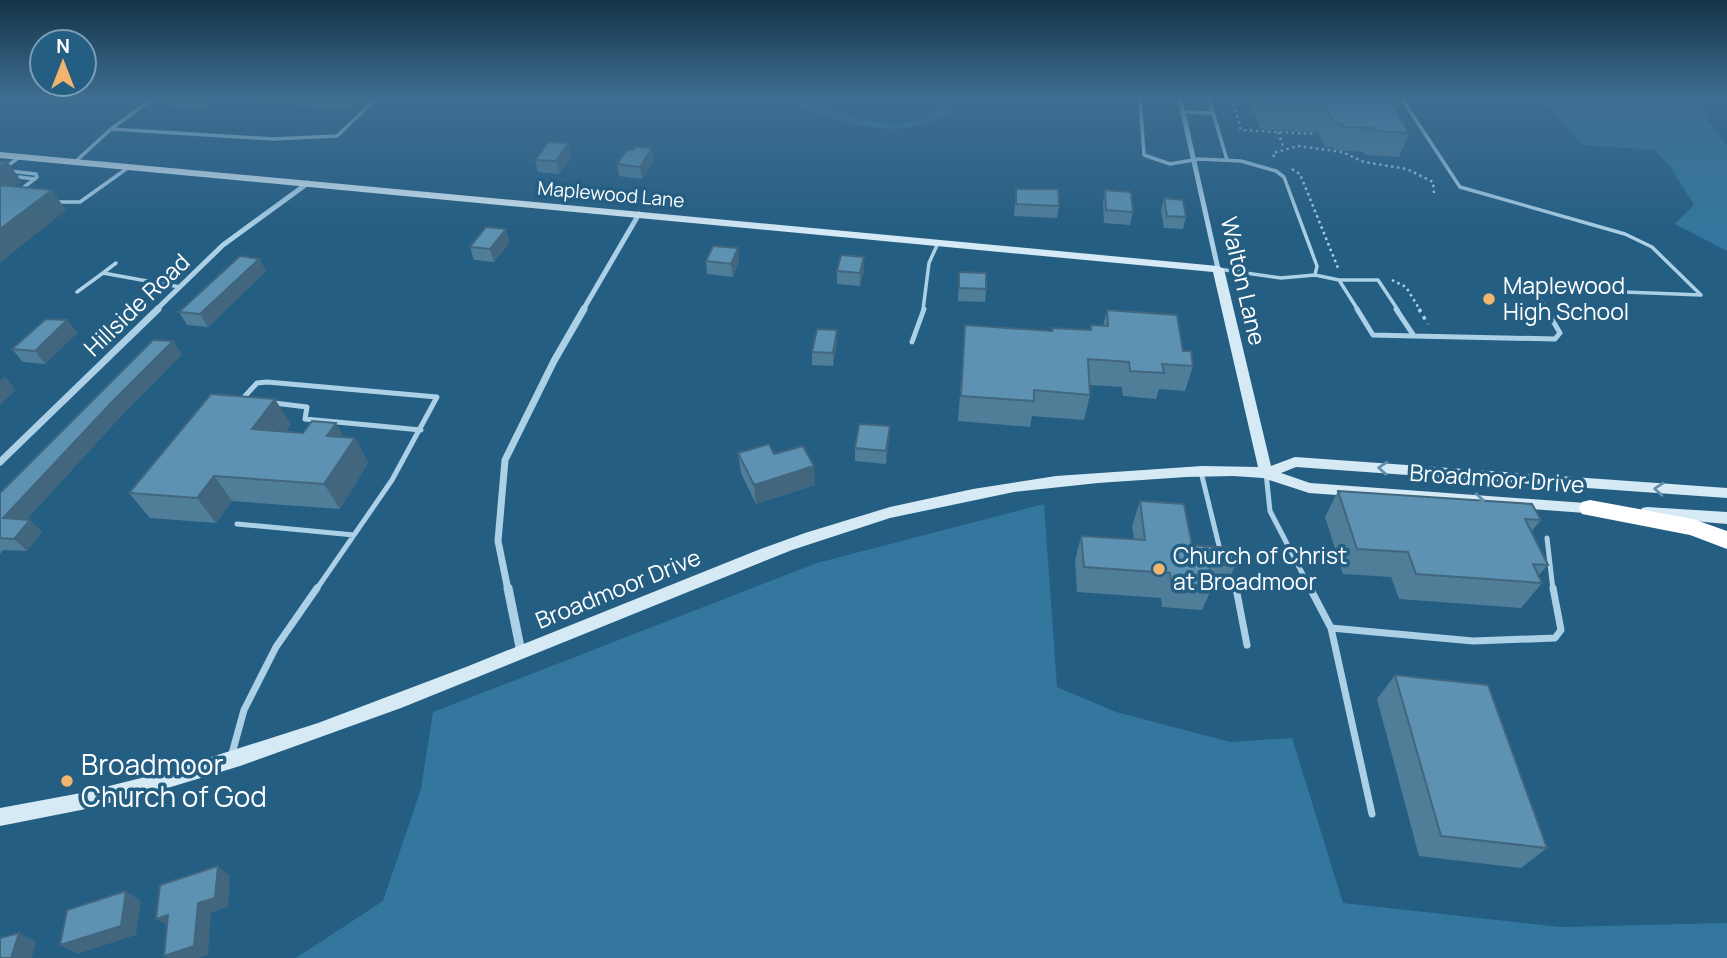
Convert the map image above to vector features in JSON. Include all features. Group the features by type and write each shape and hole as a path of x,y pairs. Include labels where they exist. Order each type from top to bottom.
{"highway":[{"path":"1590,508 1693,527 1727,540"}],"street":[{"name":"Walton Lane","path":"1191,144 1266,473"},
{"name":"Maplewood Lane","path":"0,155 1218,269"},
{"name":"Hillside Road","path":"0,463 223,245 308,183"},
{"path":"522,652 498,541 505,460 554,361 639,215"},
{"name":"Broadmoor Drive","path":"1266,473 1296,462 1727,494"},
{"name":"Broadmoor Drive","path":"0,817 91,800 230,760 302,736 522,652 811,537 898,512 981,493 1111,476 1201,472 1266,473 1309,488 1727,518"}],"lane":[{"path":"76,161 95,144"},
{"path":"1143,144 1144,155 1153,161 1178,165 1195,159 1252,161 1272,168 1284,177 1317,266 1315,275"},
{"path":"1222,144 1227,160"},
{"path":"1339,280 1373,335 1555,339 1560,333 1538,296 1548,289 1701,295 1652,247 1625,234 1460,187 1431,144"},
{"path":"1,172 21,156"},
{"path":"47,201 80,202 130,166"},
{"path":"1,172 6,176"},
{"path":"1,172 36,174 35,178"},
{"path":"19,177 35,178"},
{"path":"11,197 35,178"},
{"path":"912,342 925,304 929,263 938,243"},
{"path":"77,292 116,263"},
{"path":"1218,269 1281,278 1315,275 1339,280 1378,280 1414,336"},
{"path":"103,274 180,287"},
{"path":"230,760 244,710 276,647 392,480 437,397 257,383 245,397 260,401"},
{"path":"272,402 307,407 305,419 421,430"},
{"path":"1201,472 1222,559 1236,584 1247,645"},
{"path":"1266,473 1270,511 1331,628 1372,814"},
{"path":"237,524 354,535"},
{"path":"1331,628 1451,638 1536,641 1556,638 1561,629 1556,613 1547,538"}],"path":[{"path":"1282,162 1273,156 1283,146 1313,146 1326,151 1342,152 1352,161 1380,162 1411,170 1433,182 1434,193"},
{"path":"1291,168 1300,174 1339,271"},
{"path":"1387,278 1406,287 1432,329"}],"shaded area":[{"path":"1726,144 1727,251 1675,224 1694,205 1671,168 1655,150 1583,145"},
{"path":"1044,504 1057,687 1116,712 1230,742 1292,738 1343,903 1561,927 1727,923 1727,958 296,958 383,901 421,789 433,712 817,563"}],"building":[{"path":"547,144 568,144 556,161 535,160"},
{"path":"635,147 652,148 640,167 617,164 627,150 633,150"},
{"path":"0,185 52,190 0,229"},
{"path":"1016,189 1058,189 1059,206 1016,204"},
{"path":"1105,190 1131,192 1133,212 1106,210"},
{"path":"1164,198 1183,200 1186,217 1167,216"},
{"path":"486,227 506,229 490,249 470,247"},
{"path":"713,246 738,248 731,264 706,261"},
{"path":"841,255 864,257 860,273 837,271"},
{"path":"240,256 259,259 200,314 179,312"},
{"path":"959,272 986,273 986,289 959,288"},
{"path":"1107,310 1177,315 1183,351 1191,351 1193,366 1162,364 1164,373 1130,371 1129,362 1088,359 1090,395 1034,390 1034,401 961,396 965,325 1052,331 1052,328 1091,330 1091,325 1108,326"},
{"path":"46,319 67,320 35,351 12,349"},
{"path":"817,329 837,330 833,353 812,352"},
{"path":"153,340 173,341 3,518 30,520 14,539 0,538 0,493"},
{"path":"211,394 275,399 252,429 303,433 312,421 336,423 327,436 355,438 324,484 214,476 197,498 129,493"},
{"path":"859,424 890,426 886,451 855,448"},
{"path":"769,444 774,454 803,446 814,466 754,485 738,453"},
{"path":"1338,491 1532,504 1541,520 1525,519 1548,565 1533,564 1542,583 1416,574 1408,552 1357,549"},
{"path":"1140,501 1184,504 1192,545 1231,548 1235,566 1209,564 1213,586 1171,583 1170,573 1084,567 1081,536 1145,540"},
{"path":"1395,675 1488,685 1547,848 1441,836"},
{"path":"218,866 215,898 198,903 194,946 164,956 168,915 156,919 160,885"},
{"path":"126,891 121,926 60,945 67,910"},
{"path":"19,933 11,958 0,958 0,938"}],"place":[{"name":"Maplewood High School","path":"1489,299"},
{"name":"Church of Christ at Broadmoor","path":"1159,569"},
{"name":"Broadmoor Church of God","path":"67,781"}]}
